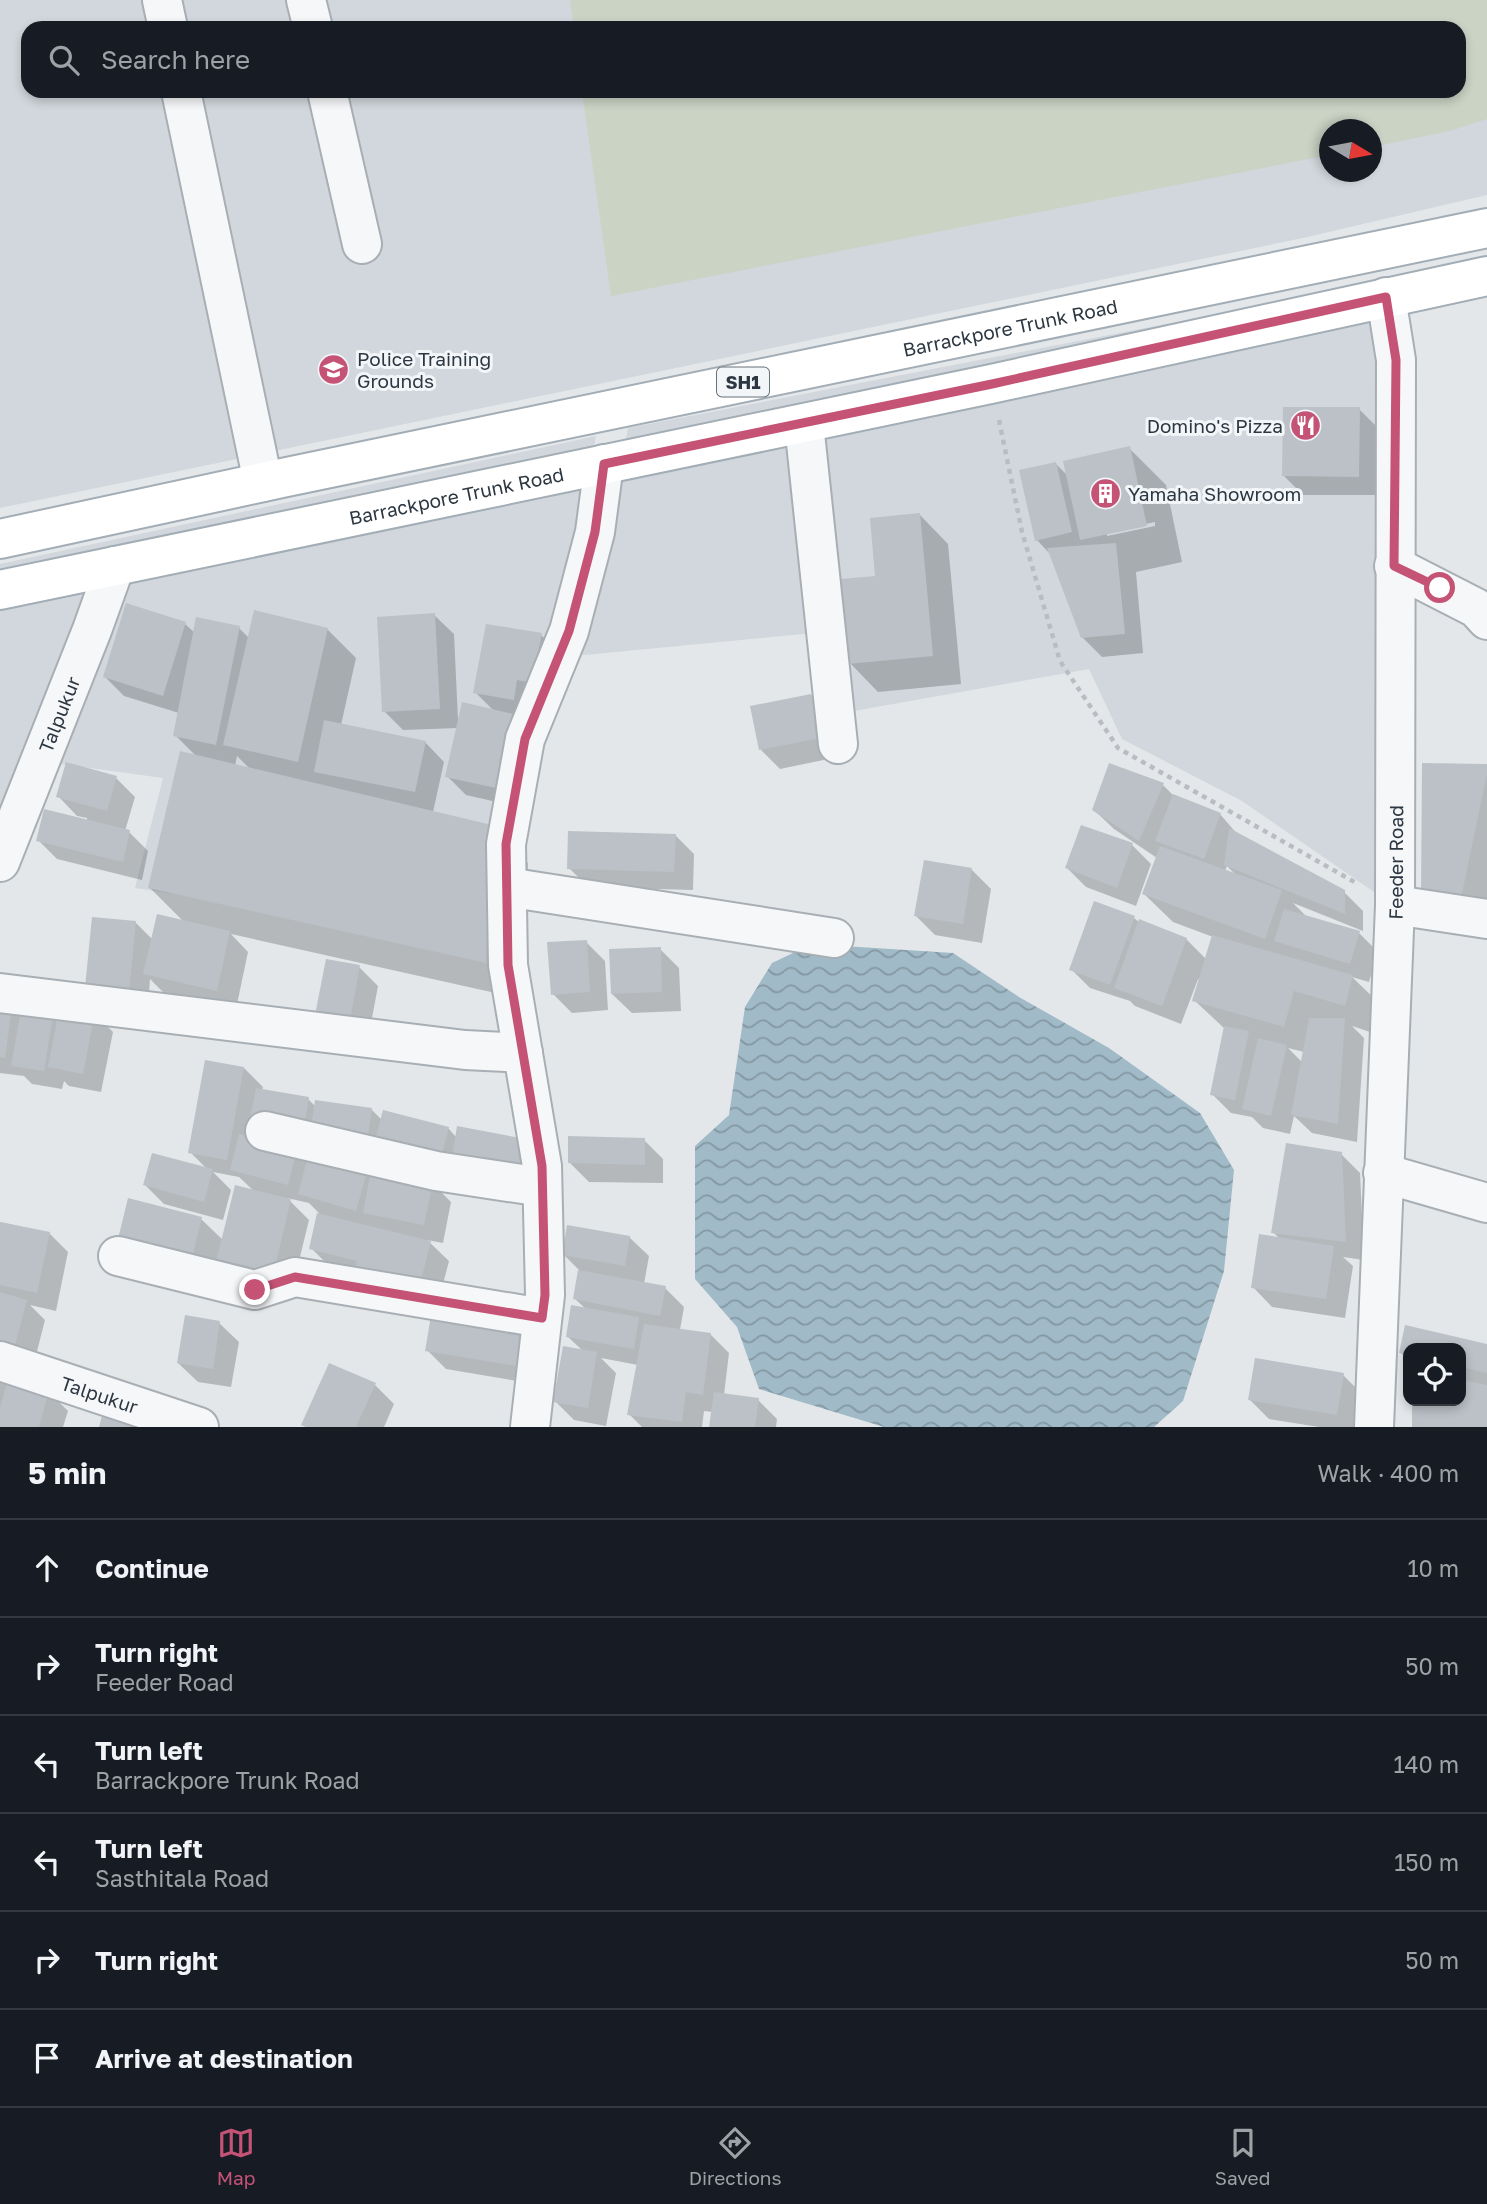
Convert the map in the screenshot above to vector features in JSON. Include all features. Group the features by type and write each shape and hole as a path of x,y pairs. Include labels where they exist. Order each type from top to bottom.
{"main road":[{"name":"Barrackpore Trunk Road","path":"0,539 1487,228"},
{"name":"Barrackpore Trunk Road","path":"0,590 804,424 1487,276"}],"street":[{"path":"162,0 166,21"},
{"path":"306,0 311,21"},
{"path":"182,98 263,482"},
{"path":"329,98 362,244"},
{"name":"Feeder Road","path":"1374,1427 1395,905 1396,360 1386,297"},
{"path":"804,424 838,744"},
{"path":"530,1427 545,1295 542,1166 508,965 506,844 525,739 569,631 595,532 604,464"},
{"name":"Talpukur","path":"0,862 115,566"},
{"path":"1394,566 1476,608 1487,620"},
{"path":"507,887 834,938"},
{"path":"1395,905 1487,919"},
{"path":"0,993 465,1050 523,1053"},
{"path":"265,1131 436,1171 542,1187"},
{"path":"1383,1172 1487,1203"},
{"path":"118,1256 255,1290 295,1277 542,1318"},
{"name":"Talpukur","path":"0,1362 200,1427"}],"path":[{"path":"992,384 1022,533 1060,661 1118,748 1395,905"}],"shaded area":[{"name":"Police Training Grounds","path":"0,0 1487,0 1487,195 1303,238 0,508"},
{"path":"570,0 1487,0 1487,119 1450,131 1382,145 1382,119 1319,119 1319,157 611,296 583,98 1466,98 1466,21 573,21"},
{"path":"1367,285 1385,367 1377,894 1242,801 1122,739 1089,669 837,714 824,632 574,656 596,605 628,428"},
{"path":"596,436 495,943 135,888 163,778 38,761 0,863 0,564"}],"water":[{"path":"812,944 953,953 1019,997 1109,1048 1200,1113 1234,1170 1224,1271 1183,1401 1154,1427 884,1427 759,1389 737,1327 695,1279 695,1146 729,1115 745,1007 772,963"}],"building":[{"path":"1283,407 1360,407 1359,477 1282,476"},
{"name":"Yamaha Showroom","path":"1130,446 1147,526 1080,540 1063,461"},
{"path":"1056,462 1072,532 1035,541 1019,470"},
{"path":"920,513 933,656 848,664 841,579 875,576 870,518"},
{"path":"1116,543 1125,634 1081,638 1047,548"},
{"path":"126,603 186,622 163,696 103,677"},
{"path":"254,610 328,628 298,762 223,745"},
{"path":"435,613 440,709 382,712 377,617"},
{"path":"196,617 240,626 216,745 173,736"},
{"path":"486,624 542,633 532,683 517,680 514,700 473,693"},
{"path":"811,694 820,738 759,750 750,706"},
{"path":"462,702 513,714 496,788 445,777"},
{"path":"324,720 426,741 415,792 314,772"},
{"path":"180,751 492,825 486,963 148,888"},
{"path":"66,762 117,776 107,811 56,797"},
{"path":"1109,763 1164,783 1139,841 1092,810"},
{"path":"1422,763 1487,764 1461,898 1421,897"},
{"path":"1173,794 1221,813 1204,859 1155,841"},
{"path":"44,809 130,830 123,862 36,841"},
{"path":"1081,825 1133,843 1117,888 1065,868"},
{"path":"1229,828 1345,890 1345,914 1224,865"},
{"path":"568,831 676,834 674,872 567,869"},
{"path":"1160,846 1282,890 1265,939 1142,894"},
{"path":"924,860 972,868 963,924 914,916"},
{"path":"1094,901 1135,916 1110,985 1069,970"},
{"path":"1284,909 1360,931 1350,964 1274,941"},
{"path":"157,914 230,931 217,991 143,974"},
{"path":"92,917 136,921 128,1002 84,998"},
{"path":"1139,919 1187,938 1162,1006 1114,988"},
{"path":"1212,935 1353,975 1345,1006 1294,991 1284,1027 1192,1001"},
{"path":"587,940 590,992 551,995 547,942"},
{"path":"661,947 662,992 611,994 609,949"},
{"path":"326,959 360,965 348,1032 313,1025"},
{"path":"0,1004 12,1005 5,1058 0,1057"},
{"path":"60,1005 95,1012 83,1074 48,1067"},
{"path":"21,1010 53,1015 44,1071 11,1066"},
{"path":"1309,1018 1345,1018 1338,1124 1291,1115"},
{"path":"1224,1026 1249,1031 1235,1100 1210,1095"},
{"path":"1258,1038 1287,1045 1271,1116 1242,1109"},
{"path":"205,1060 244,1067 227,1160 188,1153"},
{"path":"256,1088 309,1097 303,1133 249,1124"},
{"path":"315,1100 372,1108 367,1142 310,1134"},
{"path":"383,1110 449,1127 439,1165 373,1148"},
{"path":"457,1126 531,1140 525,1177 451,1164"},
{"path":"239,1134 297,1149 288,1185 230,1170"},
{"path":"568,1136 645,1138 645,1165 568,1163"},
{"path":"1286,1143 1342,1152 1346,1242 1271,1233"},
{"path":"310,1149 369,1165 356,1211 298,1194"},
{"path":"152,1153 213,1169 204,1202 143,1185"},
{"path":"371,1170 433,1182 424,1225 363,1213"},
{"path":"235,1185 291,1199 272,1280 215,1266"},
{"path":"128,1198 202,1217 192,1258 118,1239"},
{"path":"317,1213 431,1241 418,1292 353,1276 357,1261 309,1249"},
{"path":"0,1222 50,1232 37,1293 0,1285"},
{"path":"567,1225 630,1236 625,1266 562,1255"},
{"path":"1259,1234 1334,1246 1326,1299 1251,1288"},
{"path":"578,1270 666,1286 660,1316 573,1299"},
{"path":"0,1292 27,1300 14,1349 0,1345"},
{"path":"433,1304 524,1319 516,1366 425,1351"},
{"path":"571,1305 639,1317 634,1349 566,1337"},
{"path":"185,1315 220,1321 213,1369 177,1363"},
{"path":"644,1324 711,1333 703,1395 686,1392 682,1422 627,1415"},
{"path":"1405,1325 1487,1344 1487,1373 1466,1368 1466,1343 1403,1343 1403,1354 1399,1353"},
{"path":"563,1346 597,1352 588,1408 553,1402"},
{"path":"1255,1358 1344,1373 1337,1415 1248,1400"},
{"path":"329,1363 376,1383 356,1427 301,1425"},
{"path":"8,1379 49,1391 39,1427 0,1427 0,1408"},
{"path":"1466,1381 1487,1385 1487,1427 1412,1427 1412,1406 1466,1406"},
{"path":"714,1392 759,1398 755,1427 709,1427"},
{"path":"103,1412 139,1421 138,1427 99,1427"}],"place":[{"name":"Police Training Grounds","path":"334,369"},
{"name":"Domino's Pizza","path":"1306,425"},
{"name":"Yamaha Showroom","path":"1105,493"}],"route":[{"path":"255,1290 295,1277 542,1318 545,1295 542,1166 508,965 506,844 525,739 569,631 595,532 604,464 992,384 1386,297 1396,360 1394,566 1440,588"}]}
